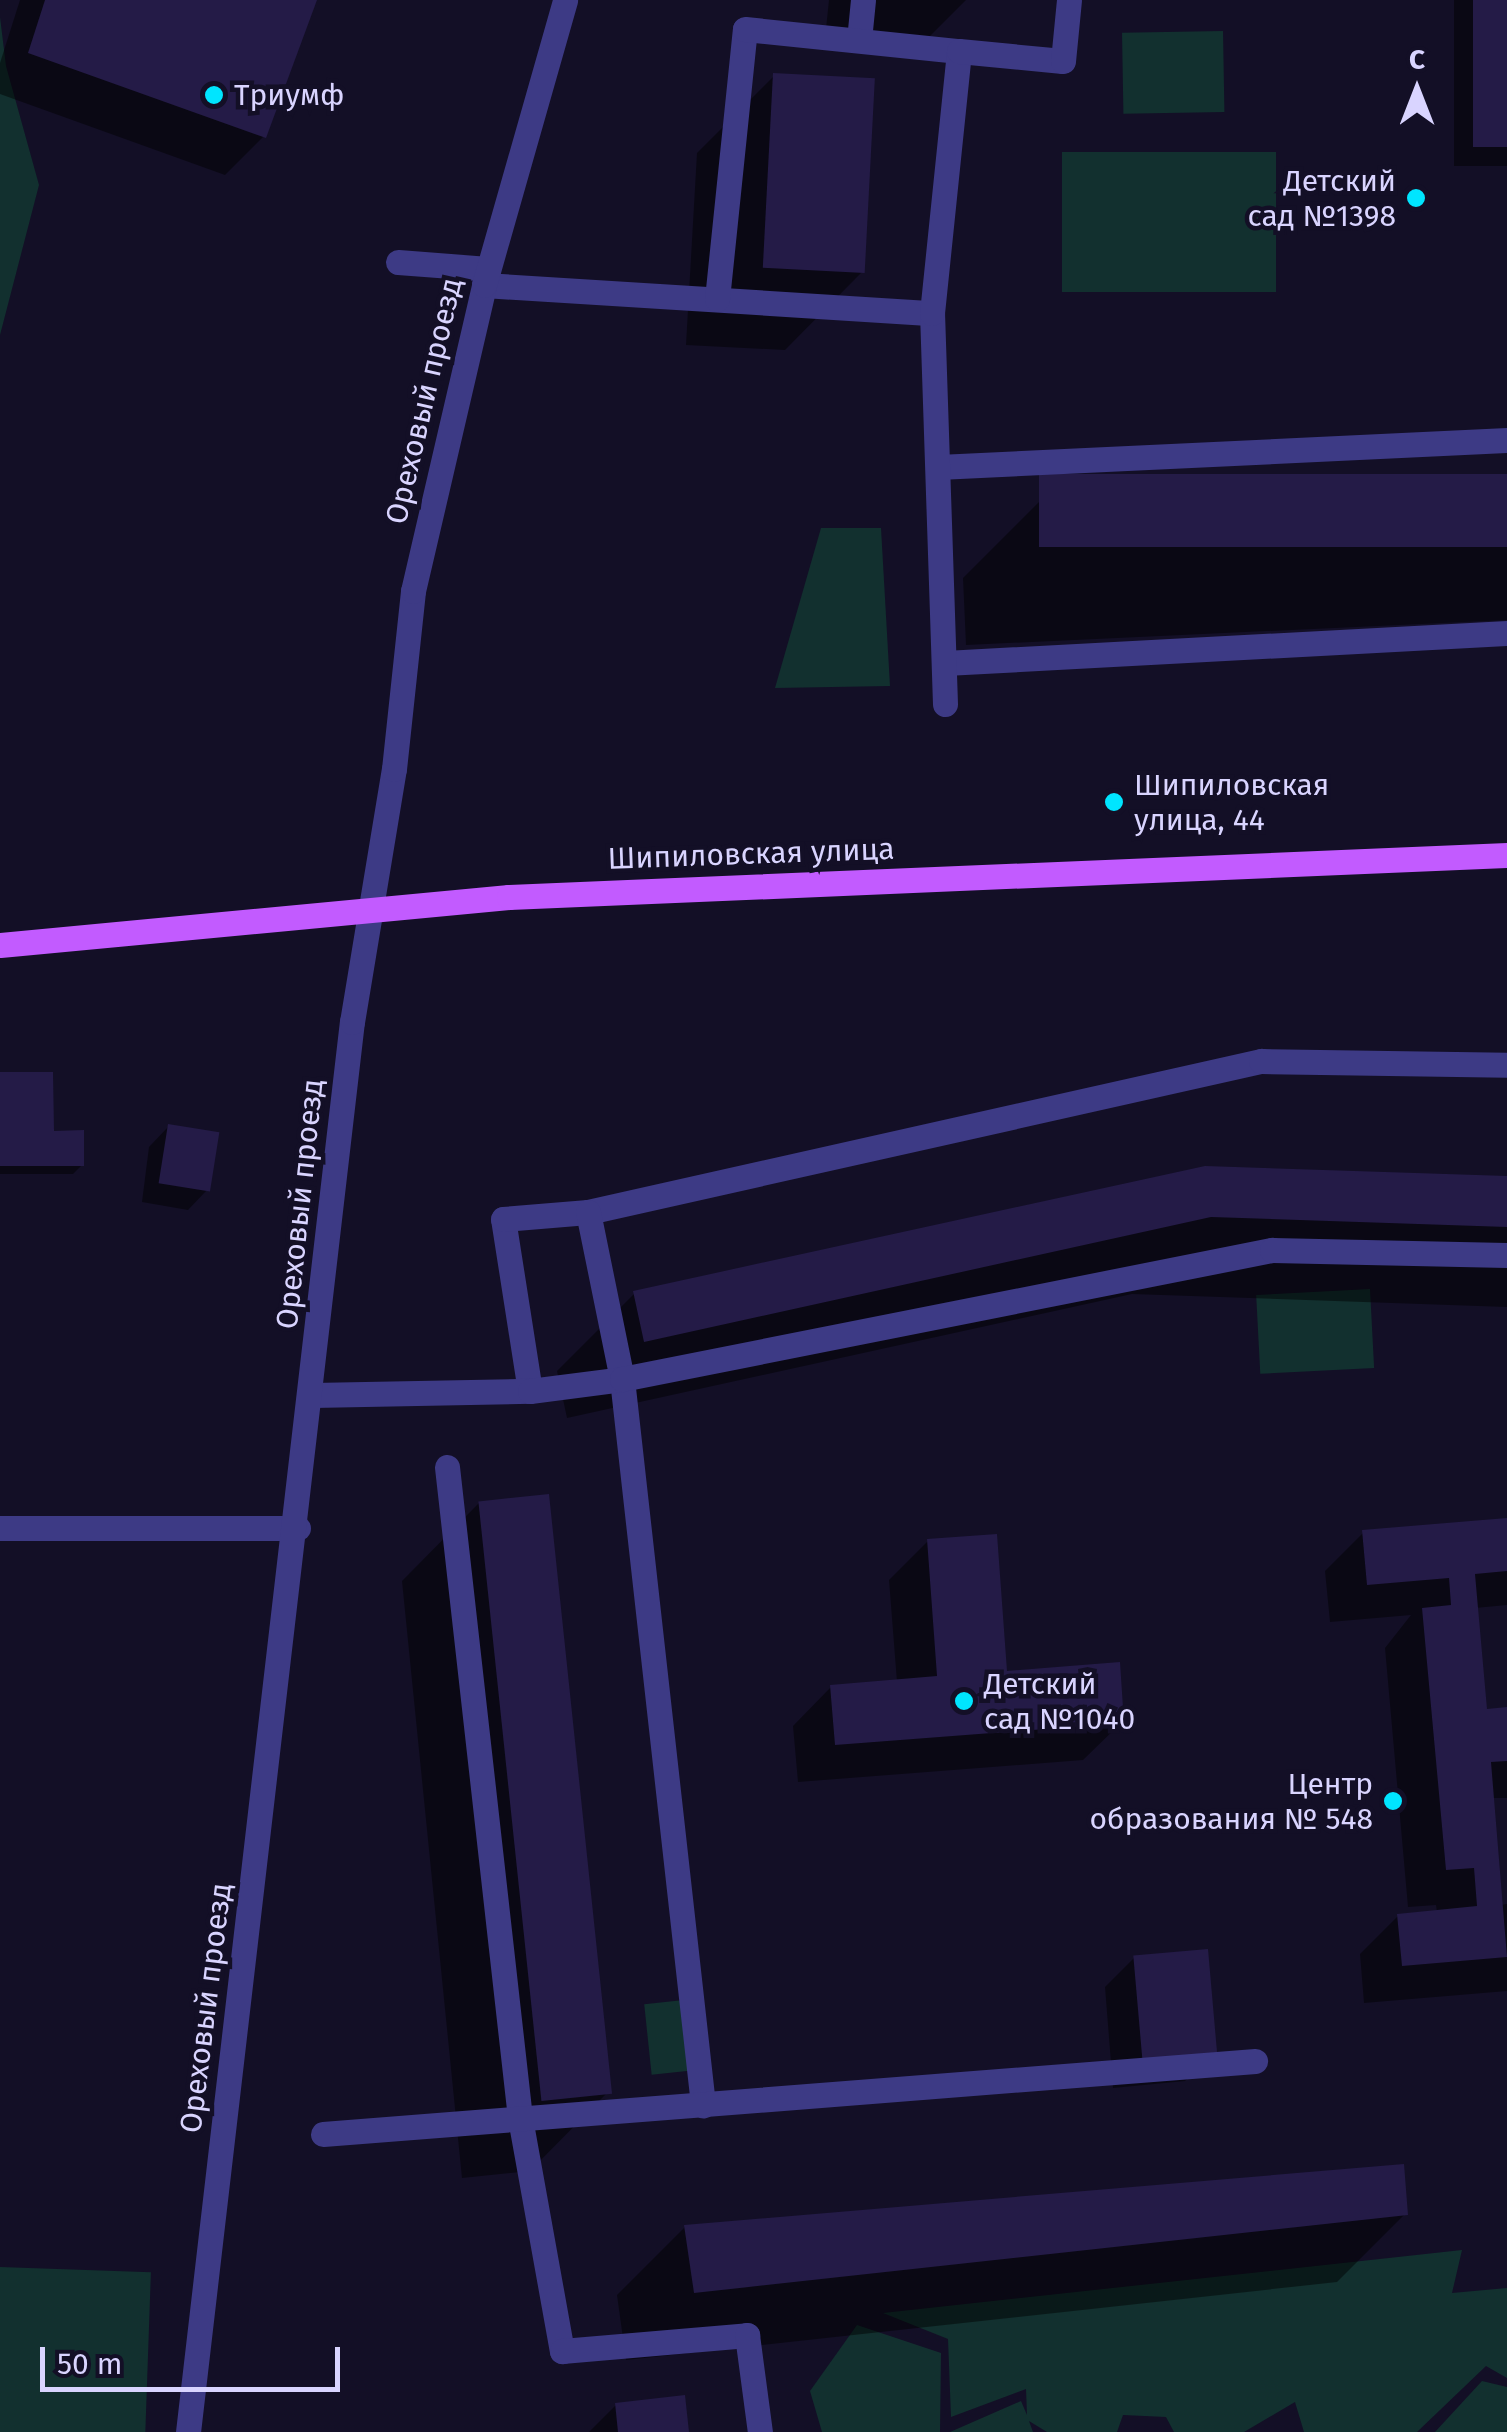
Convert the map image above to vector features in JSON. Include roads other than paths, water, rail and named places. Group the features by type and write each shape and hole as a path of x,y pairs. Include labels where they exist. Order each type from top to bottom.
{"main road":[{"name":"Шипиловская улица","path":"0,945 510,897 1507,855"}],"street":[{"name":"Ореховый проезд","path":"188,2432 370,911 413,591 486,277 565,0"},
{"path":"859,40 863,0"},
{"path":"717,300 745,28 1063,61 1069,0"},
{"path":"945,704 932,313 959,50"},
{"path":"398,262 486,277 717,300 932,313"},
{"path":"938,467 1507,440"},
{"path":"946,663 1507,632"},
{"path":"530,1390 503,1219 588,1212 1261,1061 1507,1065"},
{"path":"588,1212 622,1379 704,2105"},
{"path":"312,1395 530,1390 622,1379 1272,1250 1507,1255"},
{"path":"446,1467 520,2118 562,2352 748,2336 760,2432"},
{"path":"0,1528 298,1528"},
{"path":"323,2134 1254,2061"}],"place":[{"name":"Триумф","path":"214,95"},
{"name":"Детский сад №1398","path":"1416,198"},
{"name":"Шипиловская улица, 44","path":"1114,802"},
{"name":"Детский сад №1040","path":"964,1701"},
{"name":"Центр образования № 548","path":"1393,1801"}]}
